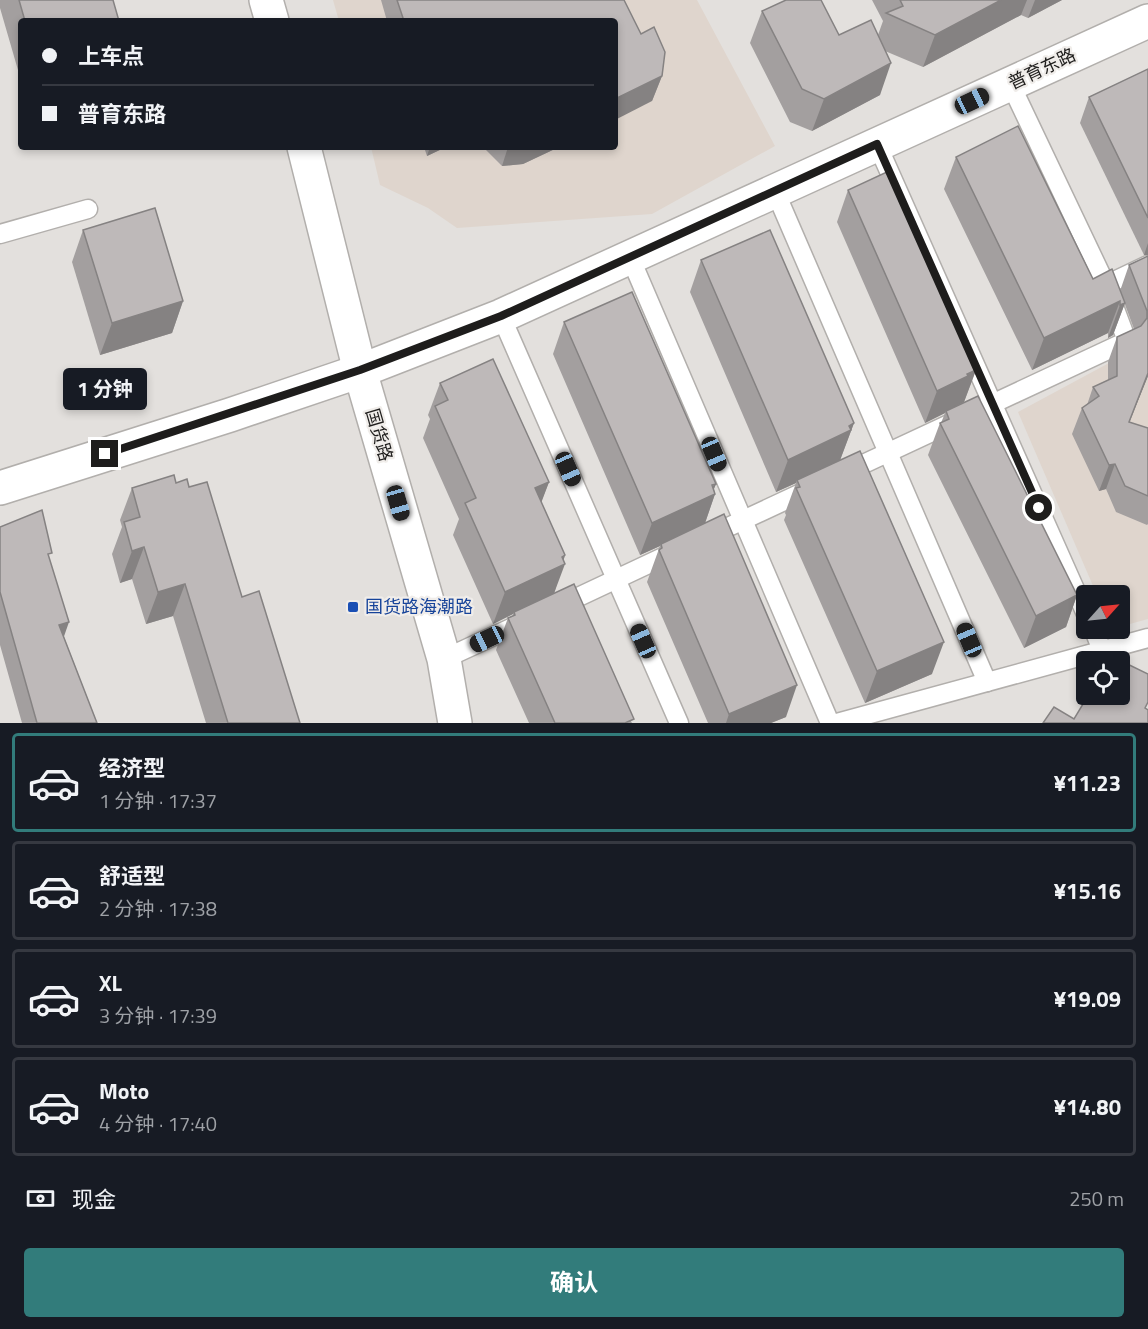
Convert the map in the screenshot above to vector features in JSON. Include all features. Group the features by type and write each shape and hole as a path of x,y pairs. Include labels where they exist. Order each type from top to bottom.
{"street":[{"path":"266,0 271,18"},
{"name":"普育东路","path":"0,488 230,415 360,370 501,316 1148,21"},
{"name":"国货路","path":"305,150 360,370 444,660 455,723"}],"lane":[{"path":"444,660 1126,341 1106,285 1011,83"},
{"path":"877,144 1076,592"},
{"path":"775,191 987,682"},
{"path":"0,234 88,209"},
{"path":"630,257 830,723"},
{"path":"1106,285 1148,265"},
{"path":"501,316 679,723"},
{"path":"837,723 1148,638"},
{"path":"1098,639 1102,650"}],"shaded area":[{"path":"333,0 697,0 775,146 652,214 457,228 428,208 380,185 372,150 618,150 618,18 338,18"},
{"path":"1148,342 1148,619 1130,624 1130,585 1093,585 1018,412"}],"building":[{"path":"19,0 113,0 118,18 24,18"},
{"path":"397,0 624,0 641,34 654,27 665,52 662,76 618,98 618,18 403,18"},
{"path":"786,0 821,0 839,35 871,20 891,63 824,99 802,89 762,11"},
{"path":"900,0 1001,0 935,35 886,13 903,6"},
{"path":"1148,69 1148,218 1089,97"},
{"path":"1018,126 1093,279 1112,269 1125,303 1120,305 1120,301 1044,338 956,157"},
{"path":"889,171 976,370 937,391 848,190"},
{"path":"155,208 183,301 112,323 83,230"},
{"path":"770,230 854,423 849,426 851,430 788,460 701,260"},
{"path":"1148,256 1148,373 1129,422 1148,428 1148,496 1125,486 1115,464 1109,465 1082,408 1099,396 1093,387 1117,376 1117,337 1141,326 1147,318 1147,311 1129,265"},
{"path":"632,292 716,484 712,485 715,494 652,523 564,322"},
{"path":"493,359 549,482 535,488 565,555 562,557 565,564 505,592 465,503 476,498 435,406 448,400 440,383"},
{"path":"978,396 1076,596 1036,616 940,423 949,419 946,411"},
{"path":"860,451 944,642 877,671 796,488 800,487 797,480"},
{"path":"174,475 176,483 187,479 189,487 207,482 242,597 259,591 300,723 228,723 185,584 158,592 144,547 132,551 124,522 140,517 132,488"},
{"path":"42,510 52,553 48,554 69,622 59,625 97,723 37,723 0,592 0,527"},
{"path":"724,514 797,685 729,714 659,550 662,548 661,544"},
{"path":"574,584 634,719 625,723 555,723 508,618 515,615 514,612"},
{"path":"1130,665 1148,674 1148,702 1145,708 1148,710 1148,723 1043,723 1054,707 1074,719 1082,705 1130,705"}],"place":[{"name":"国货路海潮路","path":"353,607"}],"route":[{"path":"105,454 230,415 360,370 501,316 877,144 1039,508"}]}
